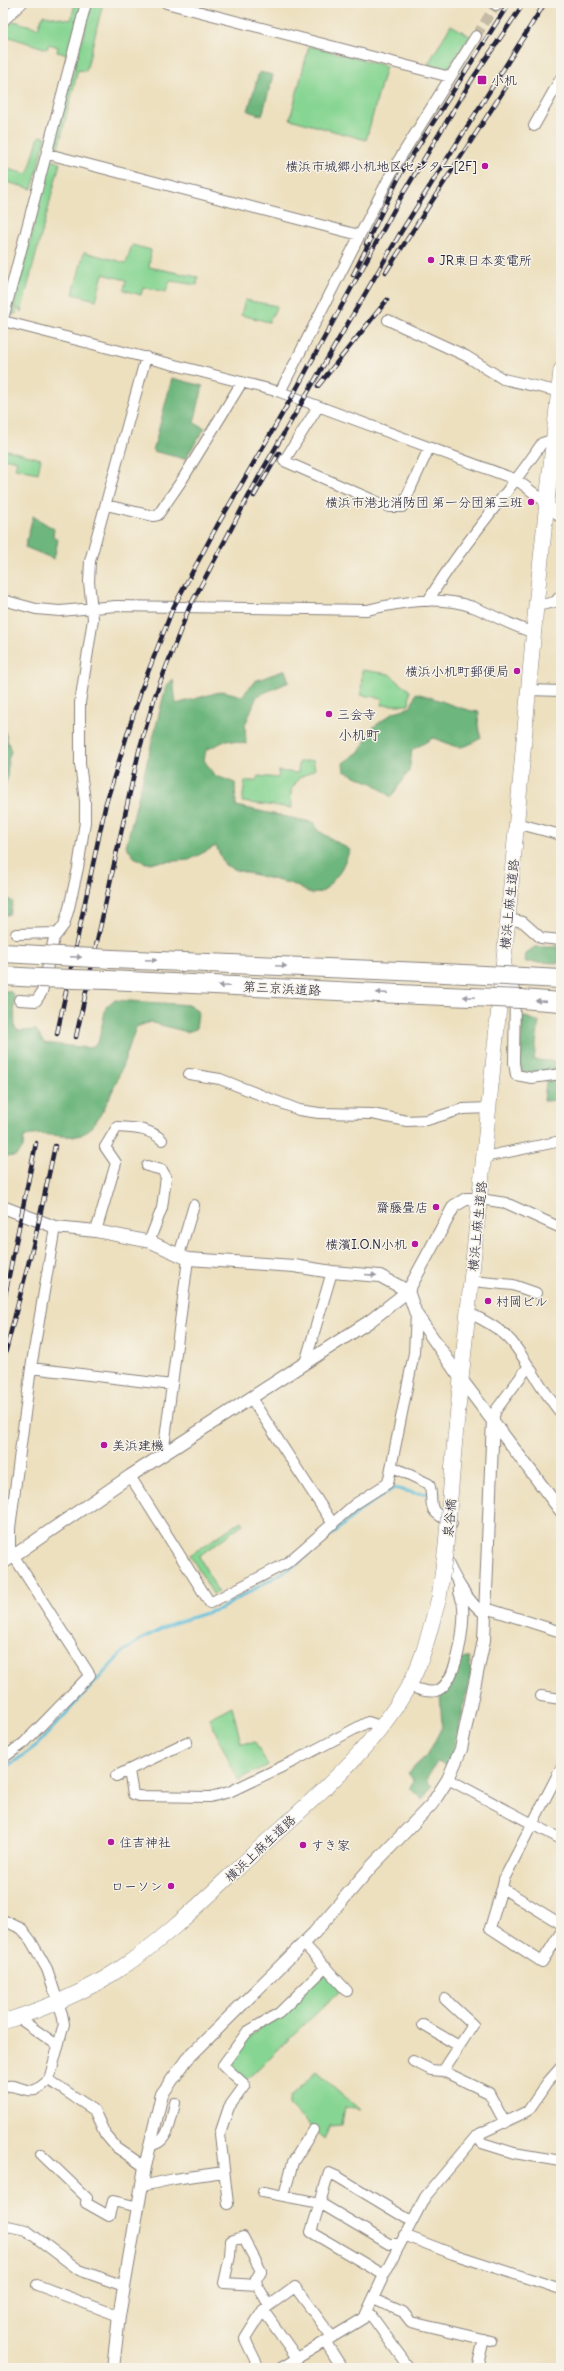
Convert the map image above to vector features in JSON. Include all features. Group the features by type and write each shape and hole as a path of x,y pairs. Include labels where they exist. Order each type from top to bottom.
{"highway":[{"name":"第三京浜道路","path":"3,953 561,979"},
{"name":"第三京浜道路","path":"3,976 561,1002"}],"main road":[{"name":"横浜上麻生道路","path":"456,1438 508,919 535,633 536,606 548,504 558,440 561,370"},
{"name":"泉谷橋","path":"439,1598 446,1546 456,1438"},
{"name":"横浜上麻生道路","path":"10,2019 58,2002 118,1970 173,1928 350,1764 383,1727 409,1686 421,1657 439,1598"}],"street":[{"path":"3,21 22,3"},
{"path":"86,3 48,154 3,320 280,392 517,480 548,504 561,518"},
{"path":"166,3 450,76"},
{"path":"280,392 395,166 476,36"},
{"path":"534,126 561,78"},
{"path":"48,154 359,235"},
{"path":"388,320 466,356 503,379 560,391"},
{"path":"19,1000 36,1001 42,992 54,938 64,925 78,868 85,822 84,787 80,764 80,703 93,609 89,582 90,561 146,357"},
{"path":"106,505 153,516 158,515 182,480 242,382"},
{"path":"318,407 284,461 389,507 402,507 428,448"},
{"path":"428,601 445,573 517,480 542,443 558,440"},
{"path":"536,606 555,602 561,594"},
{"path":"3,600 36,609 60,611 116,606 367,610 401,602 428,601 470,606 518,628 535,633"},
{"path":"529,690 561,691"},
{"path":"516,823 561,835"},
{"path":"508,919 523,922 541,938 561,940"},
{"path":"16,934 58,933"},
{"path":"500,989 515,990 514,1063 516,1075 532,1078 561,1074"},
{"path":"188,1074 220,1078 299,1110 319,1113 372,1114 407,1121 428,1120 463,1109 489,1108"},
{"path":"96,1231 116,1163 105,1147 117,1128 142,1129 157,1134 162,1140"},
{"path":"484,1157 561,1141"},
{"path":"148,1166 162,1170 166,1177 162,1208 149,1242"},
{"path":"8,1559 130,1476 370,1321 408,1291 454,1206 466,1199 480,1199 506,1203 561,1228"},
{"path":"163,1455 172,1385 184,1257 194,1205"},
{"path":"3,1208 55,1227 96,1231 149,1242 184,1257 294,1266 332,1272 380,1276 408,1291 416,1314 461,1379 493,1419 561,1511"},
{"path":"3,1758 24,1743 90,1675 8,1559 10,1547 10,1528 31,1368 55,1227"},
{"path":"305,1363 332,1272"},
{"path":"472,1281 513,1285 536,1293"},
{"path":"469,1313 489,1323 511,1341 548,1398 561,1413"},
{"path":"130,1476 210,1603 286,1563 355,1504 385,1486 390,1479 414,1353 416,1314"},
{"path":"112,2368 119,2316 145,2167 162,2094 187,2058 304,1944 371,1867 432,1804 448,1779 461,1749 484,1640 493,1419 496,1410 528,1367"},
{"path":"31,1368 172,1385"},
{"path":"251,1398 333,1524"},
{"path":"393,1467 429,1484 432,1495 432,1507 436,1513 455,1527 454,1533 444,1541 443,1552 449,1566 474,1605 486,1611 561,1632"},
{"path":"409,1686 429,1692 437,1691 449,1680 458,1654 463,1611 457,1591 460,1583"},
{"path":"541,1696 561,1698"},
{"path":"129,1771 133,1794 139,1796 210,1797 229,1792 368,1722 383,1727"},
{"path":"116,1776 187,1742"},
{"path":"561,1768 504,1879 490,1928 542,1962 561,1932"},
{"path":"448,1779 561,1839"},
{"path":"502,1888 561,1924"},
{"path":"3,1920 22,1929 47,1968 64,2024 57,2045 49,2080 36,2090 27,2091 12,2086 3,2088"},
{"path":"304,1944 347,1991"},
{"path":"228,2204 220,2134 229,2107 245,2085 223,2064 247,2032 279,2013 326,1967"},
{"path":"443,2070 473,2025 444,1999"},
{"path":"10,2019 57,2045"},
{"path":"424,2025 459,2046"},
{"path":"413,2062 431,2070 443,2070 489,2092 505,2123"},
{"path":"257,2285 224,2283 230,2256 231,2241 243,2237 261,2271 256,2279 257,2285 290,2364 364,2318 384,2275 425,2197 477,2135 528,2111 547,2083 561,2067"},
{"path":"49,2080 94,2110 105,2134 116,2147 145,2167"},
{"path":"150,2145 157,2145 162,2141 168,2130 176,2103"},
{"path":"284,2195 293,2162 314,2130"},
{"path":"477,2135 482,2143 514,2153 561,2161"},
{"path":"41,2154 87,2198 86,2203 109,2216 113,2201 139,2206"},
{"path":"142,2186 174,2179 224,2172"},
{"path":"384,2275 311,2232 329,2173 411,2222"},
{"path":"263,2192 320,2203 388,2244 402,2240 453,2254 561,2289"},
{"path":"3,2225 26,2230 79,2270 124,2286"},
{"path":"37,2285 119,2316"},
{"path":"260,2368 245,2339 266,2308 296,2287 329,2339 342,2368"},
{"path":"373,2299 403,2312 411,2322 487,2340 477,2368"},
{"path":"368,2311 409,2368"}],"green space":[{"path":"75,3 82,3 69,51 65,54 57,52 58,47 49,44 47,49 3,35 3,31 14,21 38,28 43,15 71,20"},
{"path":"92,3 103,3 86,71 78,70 58,148 53,147"},
{"path":"451,25 470,36 448,69 428,64"},
{"path":"309,46 386,66 366,140 290,119"},
{"path":"259,72 273,75 262,116 248,111"},
{"path":"39,136 46,137 32,189 3,181 3,168 28,174"},
{"path":"50,159 60,163 21,312 17,307 16,314 12,315"},
{"path":"132,245 151,250 149,267 198,277 197,285 170,281 166,292 143,287 141,295 124,290 126,280 103,274 96,300 73,294 84,252 126,263"},
{"path":"245,300 277,306 269,322 241,315"},
{"path":"172,378 203,386 194,423 205,428 185,459 153,451"},
{"path":"3,449 41,459 38,473 15,468 17,461 3,458"},
{"path":"33,516 54,529 53,536 58,540 54,559 25,547"},
{"path":"285,670 289,682 257,696 245,725 246,744 227,740 206,750 204,760 214,775 235,783 236,806 315,823 317,830 350,850 340,872 324,891 312,894 292,884 236,870 225,865 216,846 189,860 146,863 134,857 126,846 166,686 173,679 176,704 223,691 242,696 255,681"},
{"path":"362,670 389,674 410,691 409,705 382,705 382,698 361,695"},
{"path":"416,693 464,709 479,712 478,725 481,738 466,746 456,747 433,738 412,750 409,771 391,797 374,784 344,771 343,763 360,751 372,728 394,712 411,707"},
{"path":"3,726 11,752 8,760 7,779 3,789"},
{"path":"313,760 315,769 299,778 291,790 292,808 242,802 245,781 256,781 258,776 278,778 279,771 298,773 299,762"},
{"path":"3,896 13,902 10,914 3,916"},
{"path":"535,947 561,947 561,963 525,962 526,953"},
{"path":"3,991 10,991 14,995 15,1028 19,1031 36,1030 44,1043 89,1048 98,1043 106,1007 114,1000 191,1005 198,1012 196,1029 187,1032 150,1022 136,1027 107,1103 99,1117 90,1128 81,1135 76,1136 39,1134 24,1137 23,1148 16,1156 3,1157"},
{"path":"523,1016 539,1022 534,1060 561,1062 561,1070 523,1073 519,1064"},
{"path":"561,1079 561,1100 544,1101 546,1081"},
{"path":"241,1521 243,1524 199,1556 218,1592 213,1594 190,1555"},
{"path":"458,1658 469,1658 471,1670 468,1690 463,1703 462,1716 448,1766 437,1762 426,1780 432,1786 422,1800 410,1788 413,1780 408,1773 428,1754 442,1727 440,1694 453,1681 453,1669"},
{"path":"232,1706 241,1743 255,1742 268,1765 238,1780 209,1718"},
{"path":"325,1973 341,1990 246,2080 228,2064 251,2035"},
{"path":"317,2072 360,2110 344,2107 341,2125 330,2126 324,2139 288,2105 290,2096"}],"waterway":[{"path":"3,1770 37,1745 124,1651 140,1640 171,1624 222,1608 297,1564 363,1508 394,1488 415,1493 439,1494"}],"tunnel":[{"path":"476,36 496,5"}],"railway":[{"path":"366,244 401,173 509,3"},
{"path":"57,1034 106,803 141,690 173,608 217,526 292,397 401,197 473,78 524,3"},
{"path":"76,1037 139,751 155,696 189,608 262,471 401,232 545,3"},
{"path":"386,272 506,87"},
{"path":"353,275 371,239"},
{"path":"318,386 387,300"},
{"path":"254,496 279,453"},
{"path":"3,1305 36,1143"},
{"path":"3,1362 36,1234 55,1146"}],"place":[{"name":"小机","path":"482,80"},
{"name":"横浜市城郷小机地区センター[2F]","path":"485,166"},
{"name":"JR東日本変電所","path":"431,260"},
{"name":"横浜市港北消防団 第一分団第三班","path":"531,502"},
{"name":"横浜小机町郵便局","path":"517,671"},
{"name":"三会寺","path":"329,714"},
{"name":"齋藤畳店","path":"436,1207"},
{"name":"横濱I.O.N小机","path":"415,1244"},
{"name":"村岡ビル","path":"488,1301"},
{"name":"美浜建機","path":"104,1445"},
{"name":"住吉神社","path":"111,1842"},
{"name":"すき家","path":"303,1845"},
{"name":"ローソン","path":"171,1886"}],"district":[{"name":"小机町","path":"359,735"}]}
